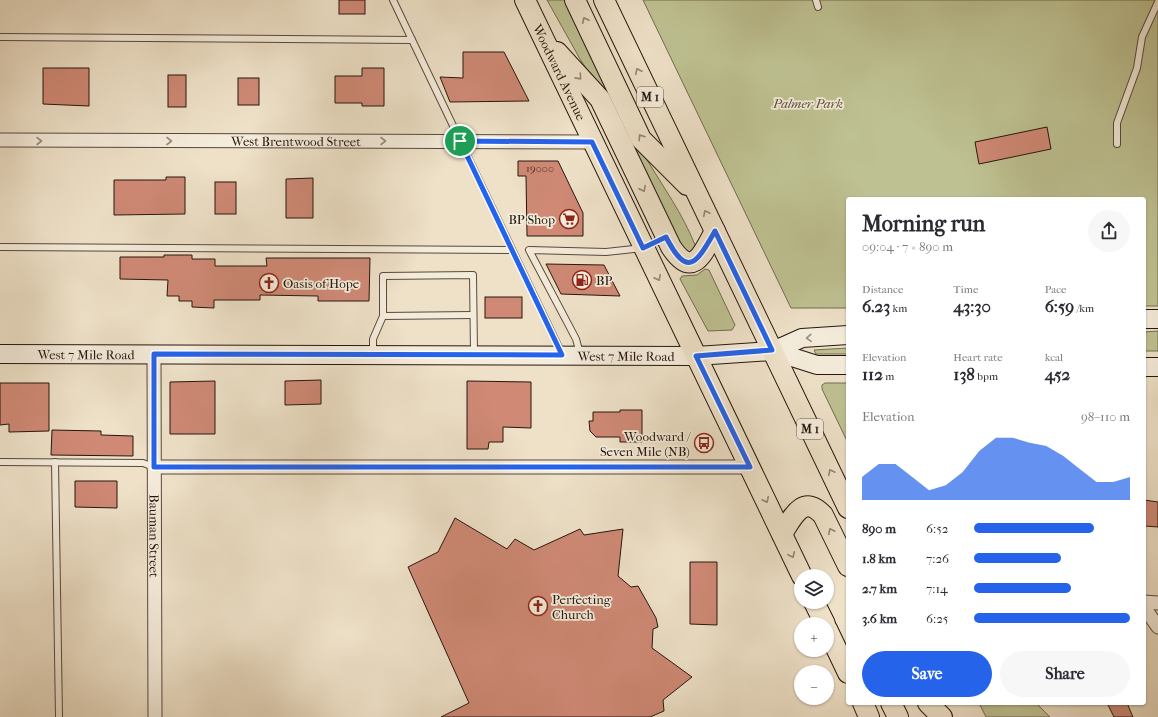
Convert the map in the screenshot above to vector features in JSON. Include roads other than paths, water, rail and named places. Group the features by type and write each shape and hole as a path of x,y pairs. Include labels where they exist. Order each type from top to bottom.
{"main road":[{"name":"Woodward Avenue","path":"525,0 799,569"},
{"path":"576,0 641,139 697,195"},
{"name":"M 1","path":"604,0 846,504"},
{"path":"543,38 600,99 666,237 680,260 688,263 696,261 715,231"},
{"path":"1146,319 1158,319"},
{"name":"West 7 Mile Road","path":"0,354 696,356 772,350 802,338 846,335"},
{"name":"West 7 Mile Road","path":"772,350 817,365 846,365"},
{"path":"1146,367 1158,367"},
{"path":"782,534 798,510 807,506 816,508 823,515 846,562"},
{"path":"836,643 846,667"},
{"path":"864,705 869,717"},
{"path":"892,705 898,717"},
{"path":"930,705 942,717"},
{"path":"943,705 948,717"}],"street":[{"name":"West Brentwood Street","path":"0,140 592,142"},
{"name":"Bauman Street","path":"154,354 155,717"},
{"path":"154,467 750,467"},
{"path":"1146,602 1158,603"},
{"path":"1146,610 1158,627"}],"lane":[{"path":"393,0 457,141 512,250 562,355"},
{"path":"816,0 818,7"},
{"path":"1116,144 1117,124 1137,68 1142,37 1158,2"},
{"path":"0,37 412,40"},
{"path":"580,355 576,339 529,250 606,252 643,248 666,237"},
{"path":"0,247 512,250"},
{"path":"373,355 373,339 383,316 383,276 473,275 474,355"},
{"path":"383,316 473,315"},
{"path":"0,462 143,463 154,467"},
{"path":"55,462 59,717"}],"place":[{"name":"BP Shop","path":"569,219"},
{"name":"BP","path":"582,280"},
{"name":"Oasis of Hope","path":"269,283"},
{"name":"Woodward / Seven Mile (NB)","path":"704,443"},
{"name":"Perfecting Church","path":"538,606"}],"park label":[{"name":"Palmer Park","path":"808,103"}]}
